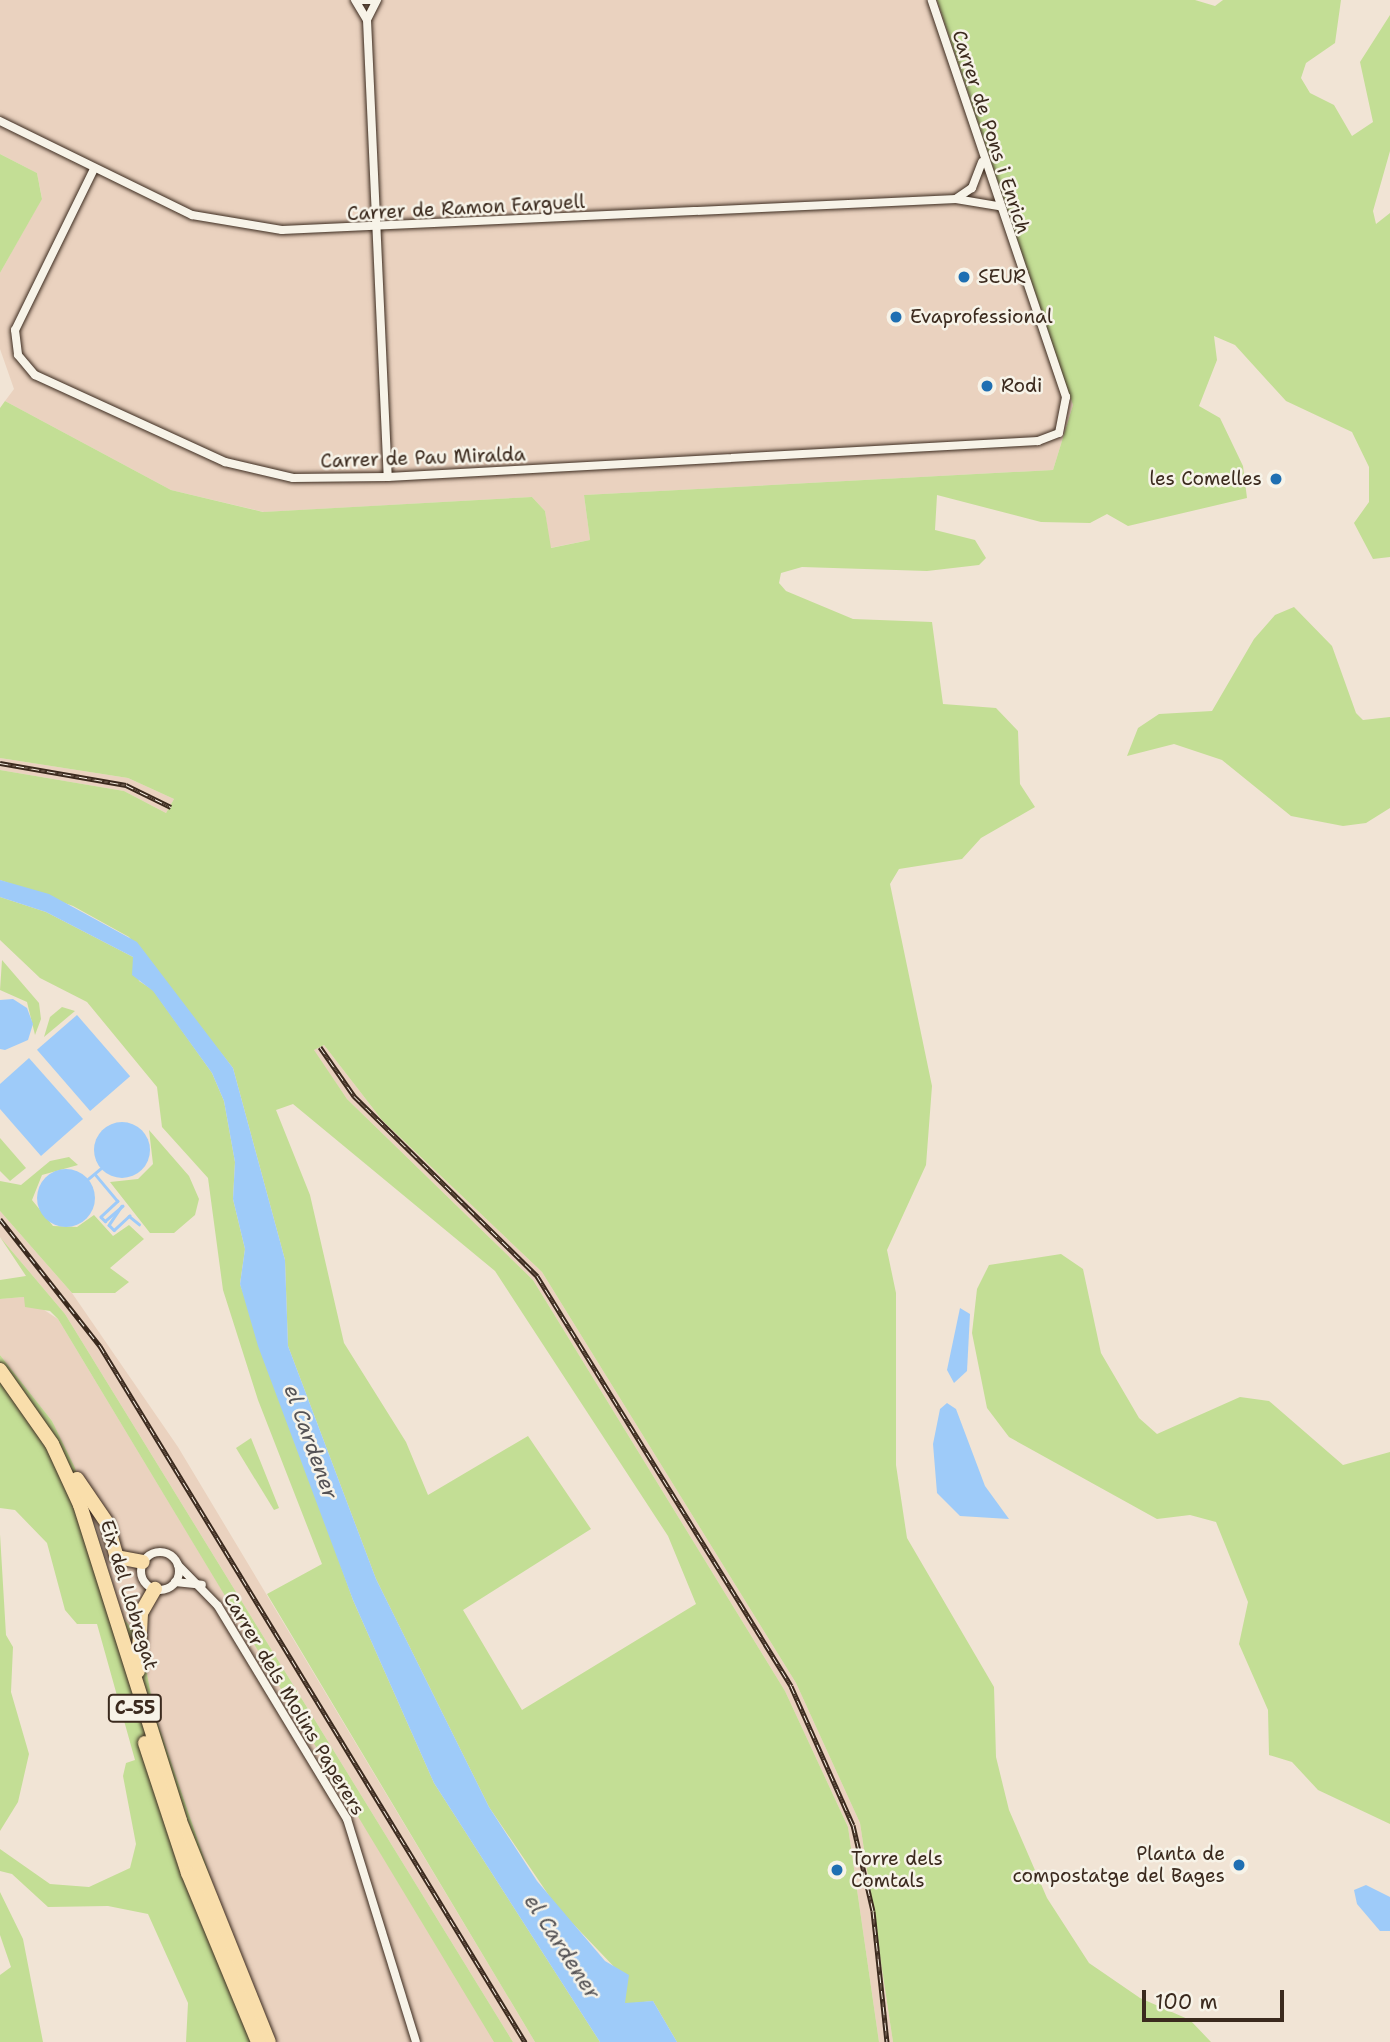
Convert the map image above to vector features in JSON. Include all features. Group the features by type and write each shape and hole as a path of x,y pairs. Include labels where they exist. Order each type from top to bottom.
{"highway":[{"name":"Eix del Llobregat","path":"0,1370 35,1416 80,1505 151,1731 216,1919 269,2042"},
{"name":"Eix del Llobregat","path":"0,1380 62,1481 170,1824 258,2042"},
{"path":"35,1416 107,1523 117,1557 143,1562"},
{"path":"151,1731 136,1642 141,1613 155,1589"}],"street":[{"path":"355,0 376,0 367,20 388,477"},
{"path":"355,0 367,20"},
{"name":"Carrer de Pons i Enrich","path":"932,0 982,159 1066,397 1059,433"},
{"name":"Carrer de Ramon Farguell","path":"0,121 93,171 192,215 236,225 377,229 956,199 998,206"},
{"path":"956,199 980,176 982,159"},
{"name":"Carrer de Pau Miralda","path":"93,171 15,330 19,355 35,375 225,462 293,478 388,477 1015,445 1059,433"},
{"path":"163,1552 178,1565 175,1582 155,1589 142,1578 143,1562 163,1552"},
{"name":"Carrer dels Molins Paperers","path":"178,1565 202,1585 347,1819 416,2042"},
{"name":"Carrer dels Molins Paperers","path":"175,1582 202,1585"}],"shaded area":[{"path":"0,0 937,0 1073,405 1053,470 584,495 590,540 550,548 545,511 532,497 264,512 171,490 5,401 14,389 0,349 0,273 42,198 37,173 0,154"},
{"path":"0,758 128,778 174,799 166,813 124,791 0,770"},
{"path":"324,1045 382,1120 542,1272 796,1683 860,1823 893,2042 879,2042 848,1827 785,1691 533,1280 347,1099 313,1050"},
{"path":"0,1211 72,1293 178,1447 535,2042 513,2042 65,1314 0,1237"},
{"path":"24,1297 58,1319 495,2042 276,2042 218,1899 155,1715 140,1638 123,1618 94,1519 52,1421 0,1355 0,1299"}],"green space":[{"path":"937,0 1195,0 1215,6 1223,0 1341,0 1335,43 1306,63 1301,78 1310,93 1334,105 1352,136 1373,122 1360,62 1390,15 1390,151 1373,211 1376,224 1390,213 1390,557 1373,559 1354,523 1369,502 1369,467 1352,432 1286,401 1235,345 1214,336 1217,360 1199,406 1220,418 1243,466 1247,498 1128,526 1107,514 1090,523 1041,522 937,495 935,530 975,540 986,558 979,565 927,571 802,567 781,573 779,583 786,591 853,619 932,622 943,704 996,708 1018,731 1020,784 1035,807 981,838 962,859 899,869 890,884 932,1086 926,1165 887,1250 896,1293 896,1465 907,1538 994,1687 996,1757 1009,1810 1047,1898 1089,1963 1140,1998 1190,2020 1211,2042 893,2042 860,1823 796,1683 542,1272 382,1120 324,1045 314,1050 347,1099 533,1280 785,1691 848,1827 879,2042 677,2042 653,2001 625,2004 620,1973 556,1906 489,1807 376,1579 288,1346 285,1260 233,1068 129,937 73,906 0,880 0,770 124,791 166,813 174,799 128,778 0,758 0,408 5,401 171,490 263,512 532,497 545,511 551,548 590,540 584,495 1053,470 1073,405","holes":["293,1104 495,1271 668,1536 696,1604 522,1710 463,1610 591,1529 528,1436 428,1495 406,1442 344,1343 310,1195 276,1110"]},
{"path":"0,154 37,173 42,199 0,273"},
{"path":"1294,607 1332,646 1356,713 1363,720 1390,717 1390,808 1366,823 1343,826 1291,816 1222,760 1174,744 1127,756 1138,728 1159,714 1212,711 1254,639 1275,615"},
{"path":"0,897 46,912 133,957 139,981 153,990 212,1073 224,1101 235,1162 233,1199 245,1249 240,1284 353,1600 434,1783 600,2042 535,2042 267,1594 322,1564 258,1400 223,1290 208,1178 162,1127 157,1087 87,1002 40,978 0,940"},
{"path":"2,960 39,1003 41,1019 35,1035 27,1002 0,990"},
{"path":"62,1007 75,1011 44,1037 50,1017"},
{"path":"149,1130 189,1176 199,1199 195,1215 174,1233 150,1233 110,1182 138,1179 153,1164"},
{"path":"0,1138 26,1168 10,1181 0,1171"},
{"path":"69,1157 78,1165 42,1175 32,1200 53,1226 77,1227 94,1215 113,1236 129,1225 144,1239 110,1268 129,1282 115,1293 72,1293 0,1211 0,1181 21,1185 50,1161"},
{"path":"0,1237 65,1314 513,2042 494,2042 58,1319 50,1311 25,1307 24,1297 0,1299 0,1280 26,1276"},
{"path":"1061,1254 1083,1269 1101,1353 1139,1418 1157,1434 1240,1397 1269,1401 1343,1465 1390,1452 1390,1824 1318,1790 1292,1762 1269,1755 1268,1710 1239,1644 1248,1602 1216,1522 1190,1515 1157,1519 1009,1437 987,1408 972,1333 977,1289 989,1265"},
{"path":"0,1355 52,1421 75,1468 123,1618 140,1638 155,1715 218,1899 276,2042 186,2042 188,2003 148,1914 108,1906 48,1907 12,1874 0,1871 0,1849 50,1884 89,1887 130,1868 136,1844 123,1776 126,1763 135,1760 97,1624 77,1624 65,1610 47,1543 15,1510 0,1508"},
{"path":"251,1438 279,1508 274,1510 236,1448"},
{"path":"0,1534 6,1635 13,1647 11,1692 29,1754 18,1802 0,1831"},
{"path":"0,1892 23,1939 43,2042 0,2042 0,1975 11,1967 0,1935"}],"water":[{"name":"el Cardener","path":"0,880 49,894 137,942 233,1068 285,1260 288,1346 376,1579 489,1807 537,1881 605,1961 629,1975 625,2003 653,2001 677,2042 600,2042 434,1783 353,1600 258,1346 240,1284 245,1249 233,1199 235,1162 224,1101 212,1073 153,991 132,975 133,957 46,912 0,897"},
{"path":"13,999 27,1008 33,1024 28,1040 5,1050 0,1049 0,1000"},
{"path":"77,1015 130,1076 90,1111 37,1050"},
{"path":"29,1058 83,1119 41,1156 0,1109 0,1084"},
{"path":"116,1122 128,1122 138,1126 146,1134 150,1150 146,1166 138,1174 128,1178 116,1178 106,1174 98,1166 94,1156 94,1144 98,1134 106,1126"},
{"path":"66,1169 77,1171 90,1182 95,1198 93,1209 82,1222 66,1227 55,1225 42,1214 37,1198 39,1187 50,1174"},
{"path":"960,1308 970,1314 967,1371 954,1383 947,1370"},
{"path":"947,1403 956,1409 985,1486 1009,1519 960,1516 937,1493 933,1444 940,1409"},
{"path":"1366,1885 1390,1897 1390,1931 1380,1931 1357,1904 1354,1890"}],"waterway":[{"path":"88,1179 100,1169"},
{"path":"95,1174 118,1201 101,1217 105,1221 122,1206 109,1225 114,1230 129,1216 139,1224"}],"railway":[{"path":"0,763 126,785 171,807"},
{"path":"320,1047 354,1096 537,1276 791,1686 853,1825 873,1911 887,2042"},
{"path":"0,1219 100,1346 525,2042"}],"place":[{"name":"SEUR","path":"964,277"},
{"name":"Evaprofessional","path":"896,317"},
{"name":"Rodi","path":"987,386"},
{"name":"les Comelles","path":"1276,479"},
{"name":"Planta de compostatge del Bages","path":"1239,1865"},
{"name":"Torre dels Comtals","path":"837,1870"}]}
